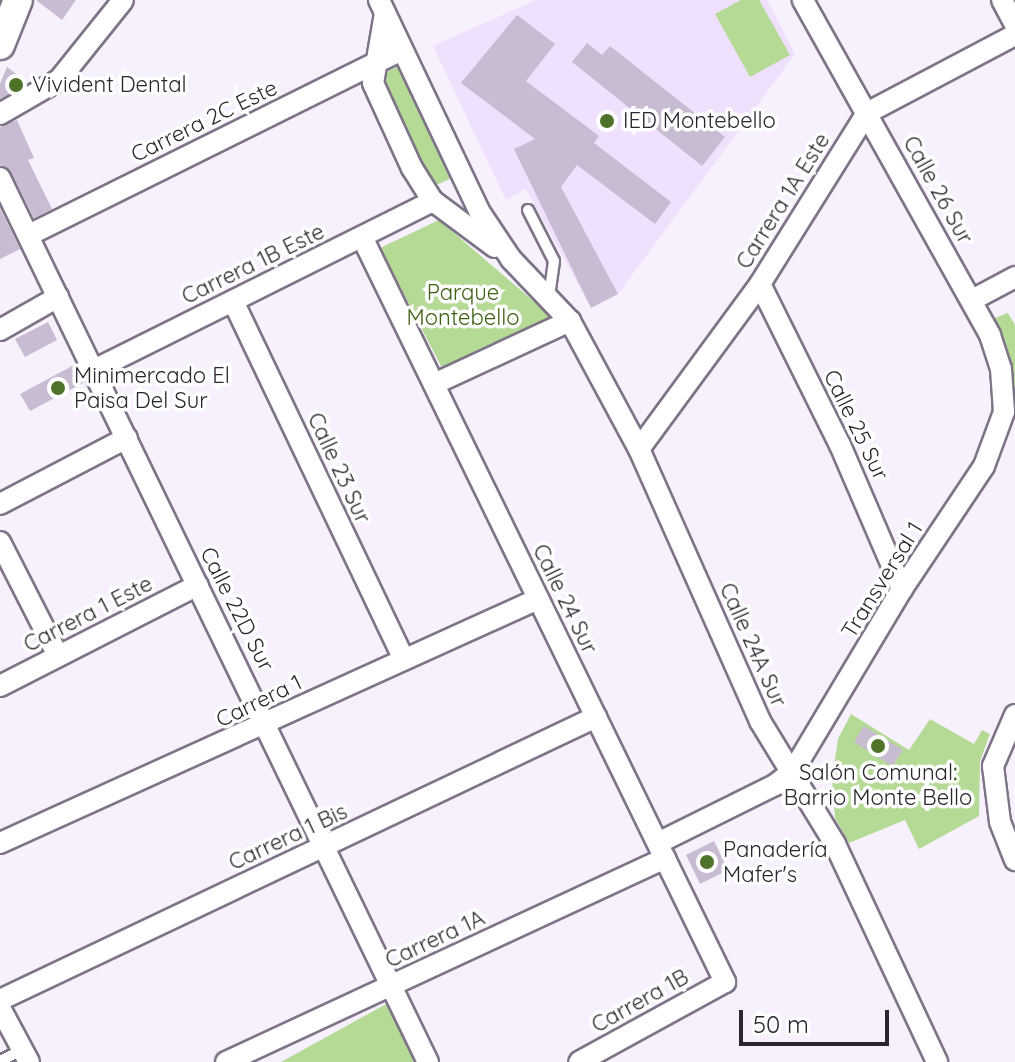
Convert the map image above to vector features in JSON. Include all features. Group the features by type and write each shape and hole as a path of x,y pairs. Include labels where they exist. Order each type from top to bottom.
{"street":[{"path":"0,45 18,0"},
{"path":"0,114 59,80 123,0"},
{"name":"Calle 26 Sur","path":"803,0 972,300 997,354 1004,412"},
{"path":"1002,0 1015,24"},
{"name":"Calle 24A Sur","path":"382,7 469,193 511,259"},
{"name":"Calle 24A Sur","path":"382,7 373,64 377,94 433,201 511,259 570,321 639,449 760,721 835,844 937,1062"},
{"path":"867,113 1015,35"},
{"name":"Carrera 2C Este","path":"29,235 402,50"},
{"name":"Carrera 1A Este","path":"639,449 760,284 867,113"},
{"name":"Calle 22D Sur","path":"0,178 269,725 428,1062"},
{"name":"Carrera 1B Este","path":"94,370 433,201"},
{"name":"Calle 24 Sur","path":"362,237 725,982"},
{"path":"972,300 1015,277"},
{"name":"Calle 25 Sur","path":"760,284 840,445 902,589"},
{"path":"0,330 58,297"},
{"name":"Calle 23 Sur","path":"233,301 402,656"},
{"path":"434,384 570,321"},
{"name":"Transversal 1","path":"793,771 902,589 984,466 1004,412"},
{"path":"0,504 127,438"},
{"path":"0,542 58,656"},
{"name":"Carrera 1 Este","path":"0,686 198,585"},
{"name":"Carrera 1","path":"0,843 269,725 402,656 538,599"},
{"path":"1015,715 996,749 993,766 1000,822 1015,860"},
{"name":"Carrera 1 Bis","path":"0,1000 596,717"},
{"name":"Carrera 1A","path":"226,1062 391,987 661,851 793,771"},
{"name":"Carrera 1B","path":"579,1062 725,982"},
{"path":"0,1008 25,1056"}],"lane":[{"path":"528,210 554,261 549,299"},
{"path":"0,1061 25,1056"}],"shaded area":[{"name":"IED Montebello","path":"536,0 767,0 795,54 618,294 591,308 526,189 506,200 433,46"}],"green space":[{"path":"741,0 759,0 790,55 750,77 715,14"},
{"path":"399,66 454,177 434,186 379,76"},
{"name":"Parque Montebello","path":"439,220 553,318 443,370 380,248"},
{"path":"1008,313 1015,325 1015,393 995,318"},
{"path":"851,714 909,750 930,719 974,744 982,730 990,734 980,761 979,816 919,849 905,820 849,843 835,818 832,779 838,739"},
{"path":"388,1003 418,1062 281,1062"}],"building":[{"path":"36,0 76,0 62,20"},
{"path":"517,15 555,44 526,81 599,136 594,143 671,202 655,224 577,165 561,187 618,294 591,308 514,149 535,139 461,83"},
{"path":"587,43 602,55 610,46 725,137 702,166 572,62"},
{"name":"Vivident Dental","path":"7,67 28,83 0,99 0,84"},
{"path":"17,120 34,158 28,160 52,209 34,218 11,172 0,165 0,127"},
{"path":"0,208 20,249 0,259"},
{"path":"48,322 57,340 25,357 15,339"},
{"name":"Minimercado El Paisa Del Sur","path":"74,365 83,383 30,411 20,394"},
{"name":"Salón Comunal: Barrio Monte Bello","path":"864,726 903,750 892,766 854,742"},
{"name":"Panadería Mafer's","path":"714,841 728,870 700,884 686,855"}],"place":[{"name":"Vivident Dental","path":"16,85"},
{"name":"IED Montebello","path":"607,121"},
{"name":"Minimercado El Paisa Del Sur","path":"58,388"},
{"name":"Salón Comunal: Barrio Monte Bello","path":"878,746"},
{"name":"Panadería Mafer's","path":"707,862"}]}
